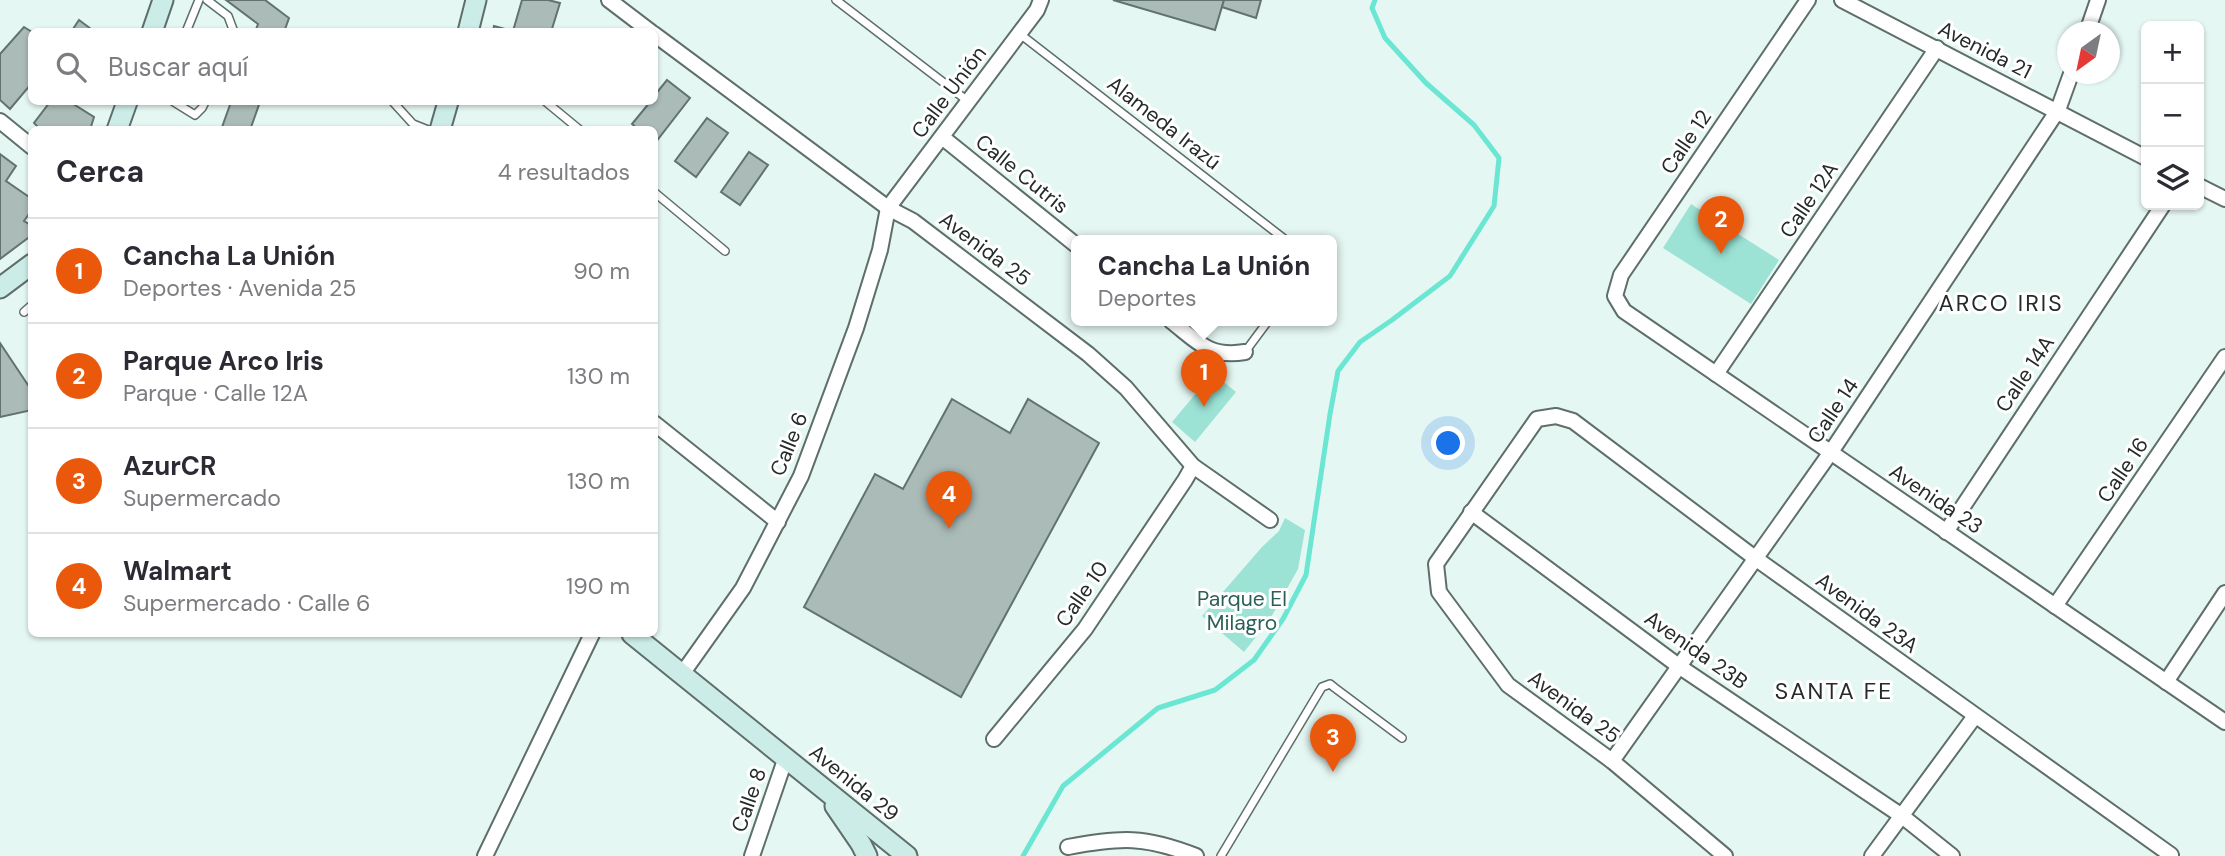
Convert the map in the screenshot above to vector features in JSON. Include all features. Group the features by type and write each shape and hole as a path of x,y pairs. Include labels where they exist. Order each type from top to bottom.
{"main road":[{"path":"153,28 163,0"},
{"path":"469,28 476,0"},
{"path":"118,126 126,105"},
{"path":"441,126 447,105"},
{"path":"0,288 28,267"},
{"name":"Avenida 29","path":"636,637 815,780 896,852"},
{"path":"815,780 842,815 867,856"}],"street":[{"name":"Avenida 25","path":"609,0 646,28"},
{"name":"Calle Unión","path":"888,208 1020,34 1041,0"},
{"name":"Calle 12","path":"1624,311 1615,296 1621,275 1808,0"},
{"name":"Avenida 21","path":"1842,0 2141,155"},
{"path":"2091,21 2098,0"},
{"name":"Avenida 25","path":"658,37 888,208 913,221 1088,354 1126,388 1193,466 1270,520"},
{"name":"Calle 12A","path":"1716,374 1937,48"},
{"name":"Calle 14","path":"1612,761 1831,452 2058,110 2067,84"},
{"path":"0,121 28,144"},
{"name":"Calle Cutris","path":"942,137 1071,241"},
{"path":"2204,188 2225,199"},
{"name":"Calle 6","path":"682,674 743,588 801,476 856,328 880,250 888,208"},
{"name":"Calle 14A","path":"1946,532 2160,210"},
{"name":"Avenida 23","path":"1624,311 2225,722"},
{"path":"1177,326 1201,345 1225,355 1245,352"},
{"name":"Calle 16","path":"2055,606 2225,357"},
{"name":"Avenida 23A","path":"1471,512 1537,419 1556,416 1573,421 1755,558 2171,855"},
{"path":"658,426 778,522"},
{"name":"Calle 10","path":"994,739 1085,629 1193,466"},
{"name":"Avenida 25","path":"1471,512 1436,564 1439,592 1508,685 1612,761 1725,856"},
{"name":"Avenida 23B","path":"1471,512 1680,667 1902,816"},
{"path":"2166,682 2225,593"},
{"path":"485,856 591,637"},
{"path":"1872,856 1975,716"},
{"name":"Calle 8","path":"752,856 786,757"},
{"path":"1902,816 1952,856"},
{"path":"1068,847 1124,839 1150,841 1196,856"}],"lane":[{"path":"188,28 199,0"},
{"path":"207,0 228,16 232,28"},
{"path":"836,0 969,102"},
{"name":"Alameda Irazú","path":"1020,34 1279,235"},
{"path":"179,105 195,115 204,105"},
{"path":"396,105 418,126"},
{"path":"550,105 575,126"},
{"path":"658,195 725,251"},
{"path":"24,312 28,309"},
{"path":"1245,352 1264,326"},
{"path":"1221,856 1322,687 1330,684 1402,738"}],"green space":[{"path":"1691,204 1779,260 1751,304 1663,248"},
{"path":"1213,373 1236,392 1195,442 1172,422"},
{"name":"Parque El Milagro","path":"1285,518 1305,530 1298,569 1270,619 1244,652 1202,616 1279,531"}],"building":[{"path":"226,0 265,0 289,18 285,28 256,28 258,24"},
{"path":"522,0 560,3 552,28 514,28"},
{"path":"1113,0 1224,0 1215,30"},
{"path":"1224,0 1261,0 1256,18 1222,7"},
{"path":"79,20 90,28 74,28"},
{"path":"24,27 28,30 28,88 10,109 0,100 0,54"},
{"path":"667,80 690,98 658,139 658,126 632,124 648,105 658,105 658,91"},
{"path":"48,105 75,105 94,117 91,126 37,126 34,123"},
{"path":"230,105 259,105 251,126 222,126"},
{"path":"707,118 728,133 696,177 675,161"},
{"path":"749,152 768,165 740,205 721,192"},
{"path":"0,154 16,166 6,181 28,196 28,216 24,221 28,224 28,238 0,259"},
{"path":"0,343 28,385 28,411 0,417"},
{"path":"952,399 1010,433 1028,399 1099,443 961,697 804,607 875,474 903,489"}],"waterway":[{"path":"1023,856 1063,786 1158,708 1215,690 1254,660 1283,619 1306,575 1338,371 1360,342 1450,276 1494,206 1499,158 1474,125 1426,83 1385,38 1372,8 1375,0"}],"place":[{"name":"Parque Arco Iris","path":"1721,254"},
{"name":"Cancha La Unión","path":"1204,407"},
{"name":"Walmart","path":"949,529"},
{"name":"AzurCR","path":"1333,772"}],"district":[{"name":"ARCO IRIS","path":"2001,303"},
{"name":"SANTA FE","path":"1834,691"}]}
